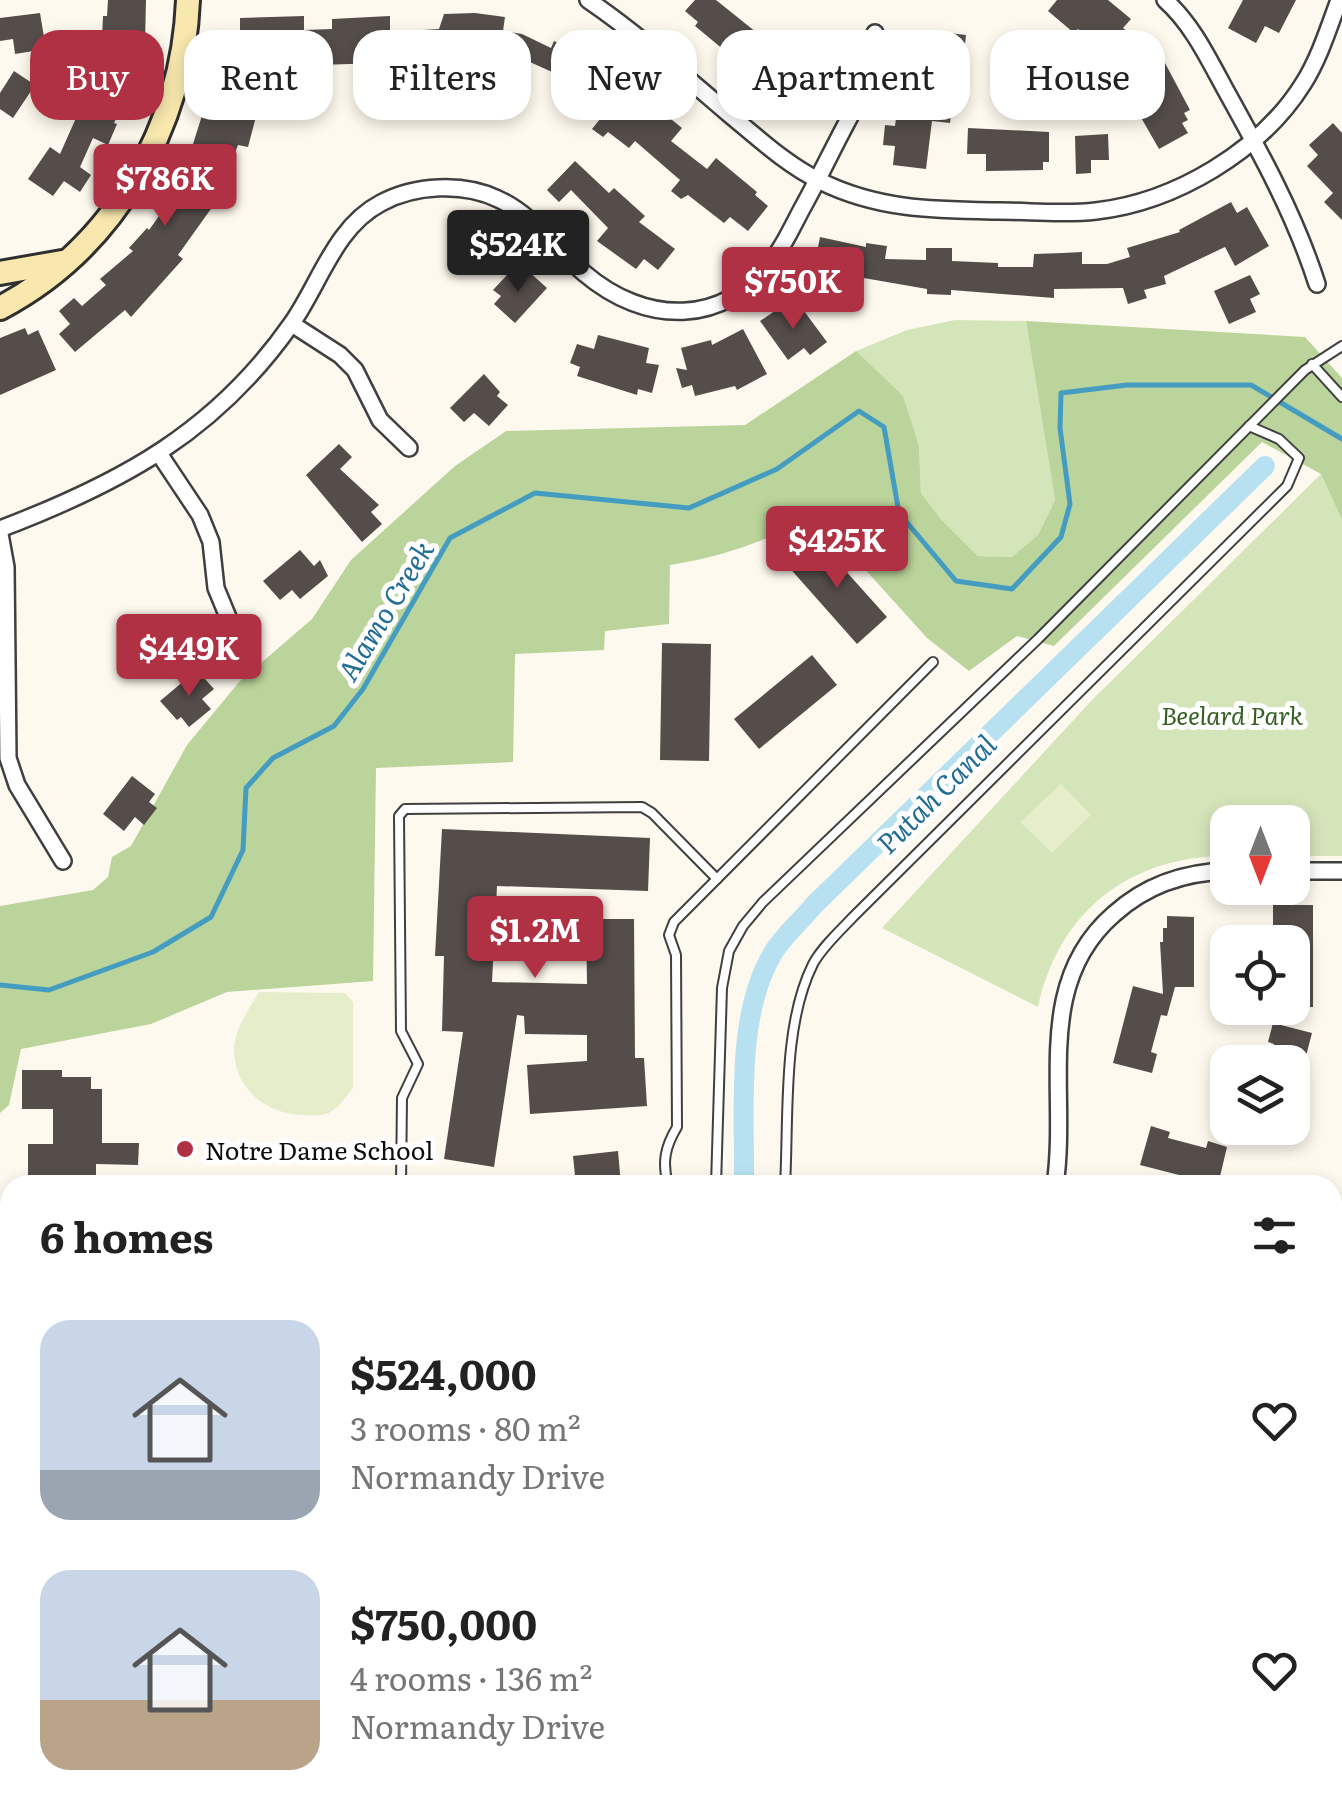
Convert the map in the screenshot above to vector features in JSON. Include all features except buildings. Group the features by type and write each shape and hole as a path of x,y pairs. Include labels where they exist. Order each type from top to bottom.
{"street":[{"path":"0,308 25,295 70,260 120,206 144,162 179,78 188,0"},
{"path":"588,0 649,46 765,145 816,180 848,194 889,206 934,210 1095,211 1144,202 1184,185 1253,140 1277,118 1304,82 1339,0"},
{"path":"1165,0 1200,43 1253,140 1298,232 1317,284"},
{"path":"64,861 16,786 8,758 6,567 0,532 94,491 160,454 211,415 292,324 354,223 379,204 405,192 466,189 495,197 522,213 609,293 636,306 670,312 704,309 734,298 775,257 848,120"},
{"path":"0,274 70,260"},
{"path":"292,324 355,370 380,420 409,448"},
{"path":"160,454 200,515 212,542 216,588 235,634"},
{"path":"1310,871 1342,871"},
{"path":"1055,1175 1059,1026 1070,974 1097,931 1133,898 1176,878 1210,873"}],"lane":[{"path":"716,1175 722,988 729,952 742,926 1038,639 1309,367 1342,346"},
{"path":"1309,367 1342,397"},
{"path":"786,1175 792,1046 799,998 814,960 1287,486 1299,458 1279,439 1249,426"},
{"path":"666,1175 667,1145 677,1127 676,955 670,935 674,922 933,662"},
{"path":"401,1175 402,1098 418,1064 401,1032 399,816 405,809 642,807 717,880"}],"green space":[{"path":"955,320 1026,321 1055,500 1038,535 1013,557 978,556 940,518 921,493 919,446 856,351 907,330"},
{"path":"1026,321 1305,337 1342,378 1342,520 1321,474 1262,442 1054,646 1017,636 969,671 927,638 816,515 745,546 670,565 669,624 605,631 604,650 515,654 513,762 376,768 373,981 227,992 151,1024 21,1049 9,1105 0,1113 0,906 93,890 108,877 112,857 131,846 187,745 239,682 312,619 351,560 455,466 506,431 745,425 856,351 903,396 919,446 921,493 978,556 1012,557 1038,535 1055,500"},
{"name":"Beelard Park","path":"1321,474 1342,520 1342,856 1310,856 1310,805 1210,805 1210,857 1160,866 1130,878 1104,896 1081,917 1063,943 1048,973 1038,1007 882,928 1091,701"},
{"path":"1061,784 1091,815 1052,853 1020,822"},
{"path":"259,992 345,993 353,1002 353,1088 332,1111 317,1115 288,1113 264,1104 246,1087 236,1064 235,1042"}],"waterway":[{"name":"Alamo Creek","path":"0,985 49,990 153,952 211,917 243,850 246,788 273,758 334,726 363,689 450,538 535,493 689,508 777,469 859,411 884,427 899,513 956,581 1012,589 1061,537 1070,504 1060,428 1061,393 1127,385 1251,385 1342,439"},
{"name":"Putah Canal","path":"744,1175 747,1035 761,978 777,947 814,905 1265,466"}],"place":[{"name":"Notre Dame School","path":"185,1149"}]}
